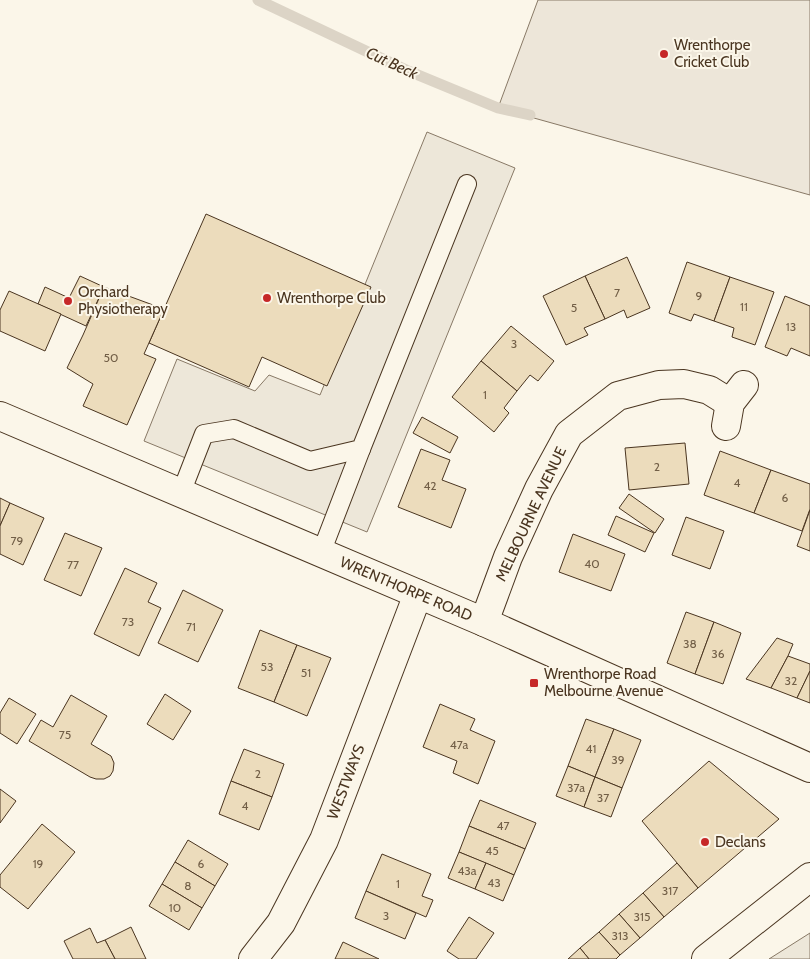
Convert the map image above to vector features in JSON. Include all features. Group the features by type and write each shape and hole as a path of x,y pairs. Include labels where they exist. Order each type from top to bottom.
{"street":[{"name":"MELBOURNE AVENUE","path":"484,622 508,557 539,489 569,434 618,396 659,385 684,384 708,390 734,405"},
{"name":"WRENTHORPE ROAD","path":"0,416 484,622 810,768"},
{"name":"WESTWAYS","path":"253,959 281,923 324,840 418,594"},
{"path":"706,959 810,877"}],"lane":[{"path":"321,552 467,184"},
{"path":"181,493 204,434 234,429 310,461 361,449"}],"shaded area":[{"name":"Wrenthorpe Cricket Club","path":"538,0 810,0 810,195 498,108"},
{"path":"427,132 515,168 367,532 144,441 177,359 255,391 269,375 320,395"},
{"path":"810,933 810,959 769,959"}],"building":[{"name":"Wrenthorpe Club","path":"206,214 371,287 327,386 262,357 249,387 149,343"},
{"path":"627,257 650,308 627,318 624,310 605,319 585,276"},
{"path":"687,262 730,277 714,321 694,314 691,321 669,313"},
{"name":"Orchard Physiotherapy","path":"80,276 104,287 86,326 38,304 45,287 69,298"},
{"path":"585,276 605,319 584,328 588,335 566,345 543,296"},
{"path":"730,277 774,292 755,345 732,337 734,328 714,321"},
{"path":"104,287 164,309 144,354 156,359 127,425 83,406 93,384 67,368"},
{"path":"9,291 61,314 45,351 0,331 0,310"},
{"path":"785,296 810,306 810,356 791,348 787,356 765,347"},
{"path":"511,326 554,361 538,381 530,375 517,391 481,361"},
{"path":"481,361 517,391 504,408 509,413 494,432 452,397"},
{"path":"422,417 458,437 450,453 413,433"},
{"path":"685,443 689,484 629,490 625,448"},
{"path":"421,449 450,460 442,480 466,489 451,528 398,507"},
{"path":"720,451 771,470 754,513 704,495"},
{"path":"771,470 810,484 810,509 802,531 754,513"},
{"path":"629,494 664,519 655,533 619,508"},
{"path":"0,498 10,503 0,526"},
{"path":"10,503 44,518 23,565 0,554 0,526"},
{"path":"810,510 810,551 797,546"},
{"path":"616,516 654,533 645,552 608,535"},
{"path":"686,517 724,531 710,569 672,555"},
{"path":"65,533 102,548 81,596 44,580"},
{"path":"573,534 625,554 611,591 559,572"},
{"path":"125,568 157,583 148,602 161,608 139,656 94,634"},
{"path":"183,590 223,610 198,662 158,643"},
{"path":"686,612 714,622 695,674 667,663"},
{"path":"714,622 741,633 723,684 695,674"},
{"path":"260,630 297,645 274,702 238,688"},
{"path":"777,638 793,644 771,688 746,679"},
{"path":"297,645 331,658 307,716 274,702"},
{"path":"788,656 810,664 810,671 797,698 771,688"},
{"path":"810,671 810,703 797,698"},
{"path":"165,694 191,711 173,740 147,724"},
{"path":"71,695 107,716 91,744 111,756 114,763 110,776 104,779 90,777 29,741 41,720 53,727"},
{"path":"9,698 36,714 17,744 0,733 0,713"},
{"path":"440,704 475,719 470,730 495,741 478,784 453,773 457,761 423,747"},
{"path":"586,719 614,729 595,777 568,766"},
{"path":"614,729 641,740 622,788 595,777"},
{"path":"244,749 284,764 272,797 231,781"},
{"name":"Declans","path":"709,761 779,819 698,888 642,821"},
{"path":"568,766 595,777 584,807 556,796"},
{"path":"595,777 622,788 611,817 584,807"},
{"path":"231,781 272,797 259,830 219,814"},
{"path":"0,789 16,801 0,823"},
{"path":"480,800 536,823 525,849 469,826"},
{"path":"42,824 75,852 28,909 0,887 0,875"},
{"path":"469,826 525,849 514,875 459,852"},
{"path":"188,840 228,864 215,886 175,862"},
{"path":"459,852 486,863 475,889 448,878"},
{"path":"382,854 431,874 422,896 433,900 426,917 366,891"},
{"path":"175,862 215,886 202,908 162,884"},
{"path":"486,863 514,875 503,901 475,889"},
{"path":"677,863 698,888 664,917 643,893"},
{"path":"162,884 202,908 189,930 149,906"},
{"path":"366,891 416,913 405,939 355,918"},
{"path":"643,893 664,917 640,938 619,914"},
{"path":"619,914 640,938 620,955 599,932"},
{"path":"469,917 494,933 476,959 459,959 447,951"},
{"path":"131,927 146,959 115,959 105,940"},
{"path":"90,928 97,943 105,940 115,959 73,959 64,941"},
{"path":"599,932 620,955 616,959 589,959 580,948"},
{"path":"343,942 379,959 335,959"},
{"path":"580,948 589,959 568,959"}],"waterway":[{"name":"Cut Beck","path":"258,0 406,70 498,108 530,115"}],"place":[{"name":"Wrenthorpe Cricket Club","path":"664,54"},
{"name":"Wrenthorpe Club","path":"267,298"},
{"name":"Orchard Physiotherapy","path":"68,301"},
{"name":"Wrenthorpe Road Melbourne Avenue","path":"534,683"},
{"name":"Declans","path":"705,842"}]}
